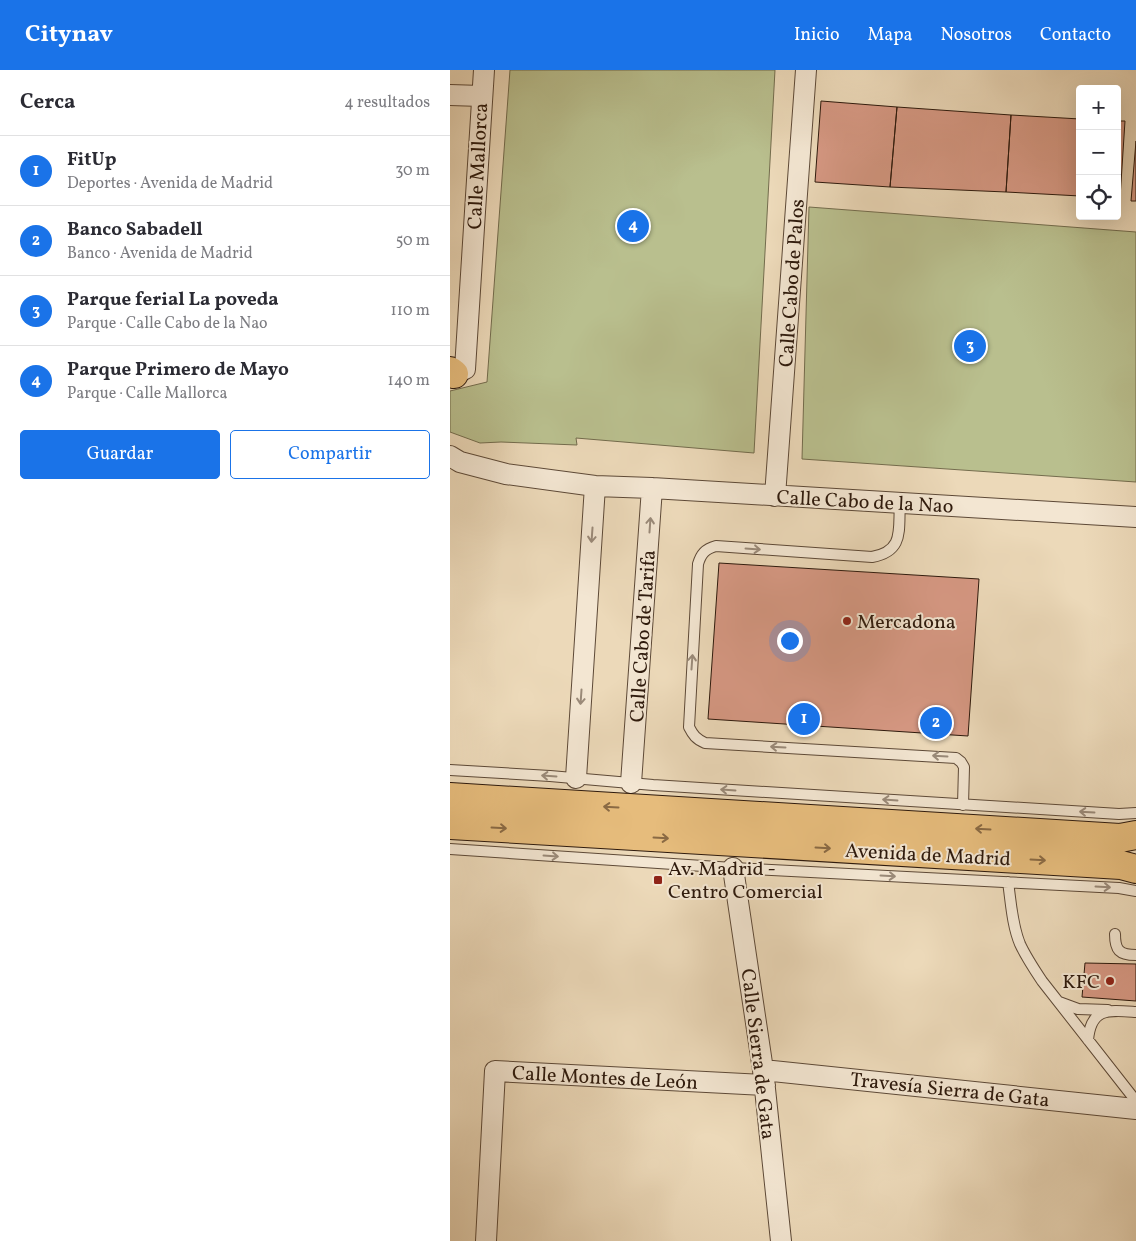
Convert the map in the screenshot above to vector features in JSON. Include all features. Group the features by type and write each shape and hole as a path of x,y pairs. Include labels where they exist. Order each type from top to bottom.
{"highway":[{"name":"Avenida de Madrid","path":"450,797 1120,838 1136,835"},
{"name":"Avenida de Madrid","path":"450,826 1121,865 1136,869"}],"street":[{"name":"Calle Mallorca","path":"452,372 465,369 484,70"},
{"name":"Calle Cabo de Palos","path":"775,496 806,70"},
{"path":"450,95 481,96"},
{"name":"Calle Cabo de la Nao","path":"450,456 460,462 506,474 595,486 1136,517"},
{"path":"576,778 595,486"},
{"name":"Calle Cabo de Tarifa","path":"631,783 652,488"},
{"name":"Calle Sierra de Gata","path":"733,868 764,1077 781,1241"},
{"name":"Calle Montes de León","path":"486,1241 494,1071 764,1077"},
{"name":"Travesía Sierra de Gata","path":"764,1077 1136,1109"}],"lane":[{"path":"900,503 896,544 888,552 881,555 872,557 716,546 703,552 698,564 688,727 698,740 705,743 956,758 959,759 964,767 963,804"},
{"path":"450,770 1119,814 1136,813"},
{"path":"450,849 733,868 1119,888 1136,891"},
{"path":"1008,882 1019,942 1028,961 1136,1100"},
{"path":"1115,934 1115,944 1122,953 1136,955"},
{"path":"1058,1001 1078,1008 1136,1012"},
{"path":"1088,1040 1089,1027 1093,1018 1113,1010"}],"green space":[{"path":"510,70 775,70 754,453 576,438 577,445 480,443 450,432 450,391 487,382"},
{"path":"809,207 1136,232 1136,482 802,459"}],"building":[{"path":"821,101 897,107 890,187 815,182"},
{"path":"897,107 1011,115 1006,192 890,187"},
{"path":"1011,115 1076,119 1076,196 1006,192"},
{"path":"1121,121 1125,121 1121,183"},
{"path":"1136,141 1136,201 1131,201"},
{"path":"719,563 979,579 968,736 708,719"},
{"name":"KFC","path":"1085,963 1136,964 1136,1001 1082,997"}],"place":[{"name":"Parque Primero de Mayo","path":"633,226"},
{"name":"Parque ferial La poveda","path":"970,346"},
{"name":"Mercadona","path":"847,621"},
{"name":"FitUp","path":"804,719"},
{"name":"Banco Sabadell","path":"936,723"},
{"name":"Av. Madrid - Centro Comercial","path":"658,880"},
{"name":"KFC","path":"1110,981"}]}
